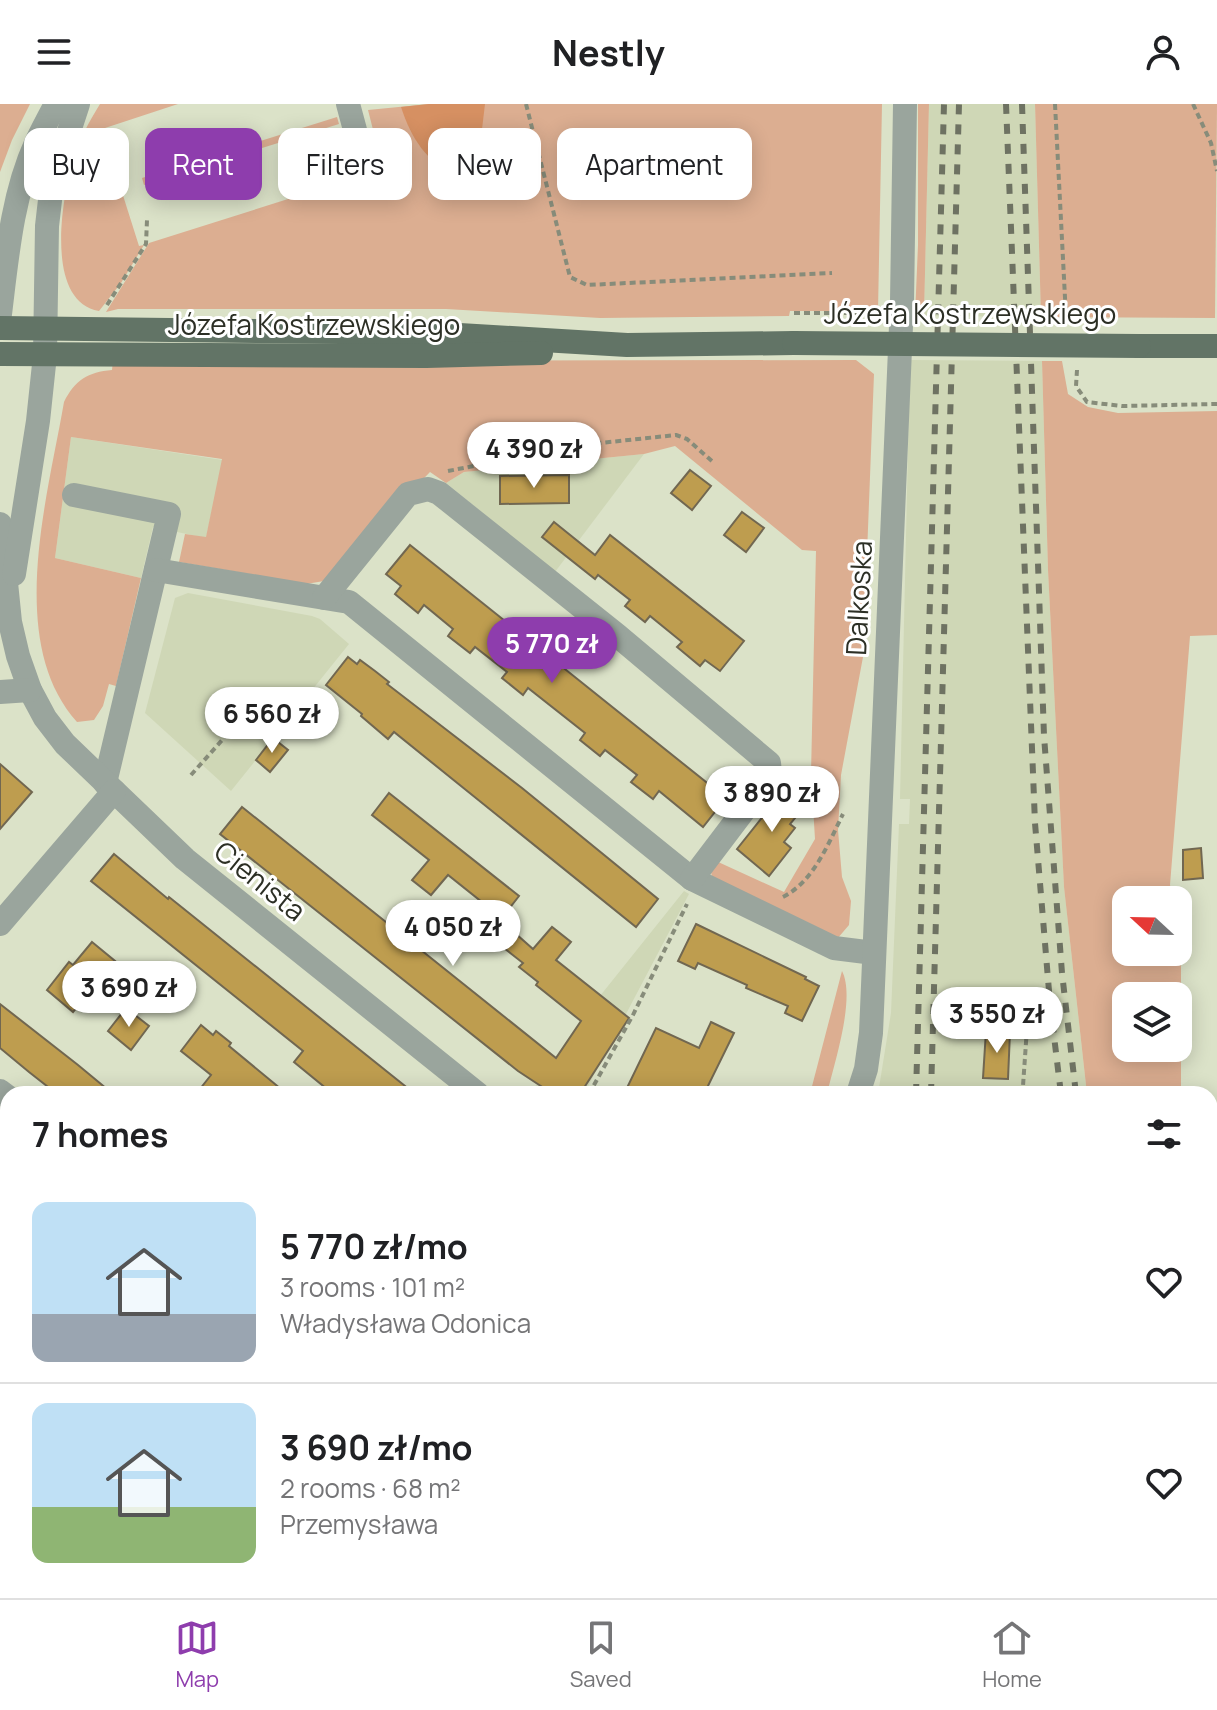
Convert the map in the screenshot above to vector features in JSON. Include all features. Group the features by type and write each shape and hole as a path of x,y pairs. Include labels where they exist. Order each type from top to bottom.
{"main road":[{"name":"Józefa Kostrzewskiego","path":"0,328 426,333 627,345 1217,346"},
{"name":"Józefa Kostrzewskiego","path":"0,354 426,356 570,352 627,345"}],"street":[{"path":"0,314 12,229 23,180 35,144 56,104"},
{"name":"Cienista","path":"9,603 38,421 45,355 47,226 52,183 78,104"},
{"name":"Dalkoska","path":"861,1086 871,1033 902,302 905,104"},
{"path":"354,105 358,128"},
{"path":"324,598 408,494 428,489 439,493 618,636 769,763 770,773 764,784 692,886"},
{"path":"0,924 109,787 169,514 74,495"},
{"name":"Cienista","path":"0,524 18,656 30,690 45,718 65,744 185,859 468,1086"},
{"path":"156,570 349,602 692,886 750,907 834,948 874,953"},
{"path":"0,692 30,690"}],"path":[{"path":"526,104 570,277 577,282 587,285 832,273"},
{"path":"1055,104 1066,317"},
{"path":"1193,104 1211,143 1217,171"},
{"path":"102,308 121,285 146,244 147,220"},
{"path":"794,313 881,313"},
{"path":"1077,362 1076,386 1087,402 1122,406 1217,404"},
{"path":"428,489 450,469 581,445 676,435 687,439 714,463"},
{"path":"191,775 232,729"},
{"path":"750,907 797,890 809,877 843,814"},
{"path":"593,1086 633,1015 692,886"},
{"path":"1023,1086 1027,1028"}],"shaded area":[{"path":"0,104 30,104 0,172"},
{"path":"100,104 178,104 105,128 87,128"},
{"path":"429,104 882,104 878,311 790,311 789,316 600,318 446,309 118,309 106,312 149,243 285,200 412,200 412,128 373,128 368,110"},
{"path":"485,104 482,128 428,128 428,156 415,139 401,107"},
{"path":"918,104 929,104 924,316 915,316"},
{"path":"929,104 1035,104 1041,317 924,316"},
{"path":"1035,104 1217,104 1215,318 1041,317"},
{"path":"337,117 339,124 326,128 302,128"},
{"path":"278,135 278,143 262,148 262,140"},
{"path":"65,200 124,200 139,246 144,245 121,283 99,311 82,303 70,289 61,246"},
{"path":"856,360 874,374 863,657 841,775 838,830 842,877 851,901 849,925 837,939 712,877 711,872 716,861 784,892 815,839 811,774 816,551 802,550 675,446 644,454 464,472 446,483 430,472 324,581 306,584 179,562 185,534 206,537 222,459 71,437 55,558 141,578 116,686 109,684 103,706 94,720 77,722 55,689 42,651 37,610 42,523 49,480 64,402 83,378 112,370 113,361"},
{"path":"910,360 1042,361 1048,570 1064,887 1086,1086 879,1086 891,1013 899,824 909,824 910,799 900,799"},
{"path":"1042,361 1062,361 1068,394 1088,407 1118,413 1217,411 1217,635 1190,636 1170,886 1112,886 1112,966 1181,966 1181,982 1112,982 1112,1062 1181,1062 1181,1086 1086,1086 1064,887 1048,570"},
{"path":"71,437 223,460 206,538 153,527 141,578 55,558"},
{"path":"644,454 555,572 446,483 464,472"},
{"path":"188,593 312,616 320,619 349,644 231,791 145,713 175,598"},
{"path":"684,891 689,894 588,1086 535,1086 580,1021"},
{"path":"842,971 847,997 839,1049 829,1086 812,1086"}],"building":[{"path":"690,470 711,486 692,510 671,493"},
{"path":"569,475 569,503 500,504 500,476"},
{"path":"742,512 764,528 746,552 724,535"},
{"path":"554,522 595,555 610,535 744,641 720,671 705,660 700,666 677,647 682,642 650,616 645,622 625,606 630,600 598,575 595,579 542,537"},
{"path":"410,545 726,798 703,827 659,791 653,799 631,782 637,775 605,750 600,756 580,740 585,733 528,688 523,695 502,678 507,672 475,647 470,653 448,636 453,629 424,605 418,613 395,594 401,586 386,574"},
{"path":"348,657 357,664 360,660 375,671 389,682 387,684 522,788 658,899 636,927 394,732 388,739 326,685"},
{"path":"273,738 288,750 270,772 256,760"},
{"path":"0,764 32,792 0,829"},
{"path":"784,790 805,806 790,824 795,828 784,842 791,848 769,876 737,849"},
{"path":"389,793 519,896 502,918 448,875 431,895 412,880 429,860 372,815"},
{"path":"242,807 556,1058 581,1021 536,985 538,982 519,967 523,963 477,927 490,911 533,949 552,927 571,942 556,960 629,1018 585,1086 541,1086 220,834"},
{"path":"1201,848 1203,878 1183,880 1183,850"},
{"path":"114,854 405,1086 323,1086 294,1062 303,1051 91,881"},
{"path":"696,924 819,986 802,1021 785,1013 788,1006 746,988 747,985 698,963 695,969 678,961"},
{"path":"92,942 115,961 73,1012 47,990 69,962 73,965"},
{"path":"0,1004 103,1086 47,1086 0,1048"},
{"path":"126,1008 149,1026 131,1050 108,1031"},
{"path":"711,1022 734,1033 708,1086 628,1086 656,1028 699,1048"},
{"path":"201,1025 213,1035 216,1031 231,1043 229,1046 277,1086 202,1086 211,1075 181,1051"},
{"path":"986,1031 1010,1032 1008,1079 983,1078"}],"railway":[{"path":"916,1086 944,104"},
{"path":"931,1086 959,104"},
{"path":"1006,104 1035,823 1060,1086"},
{"path":"1022,104 1044,736 1062,973 1075,1086"}]}
